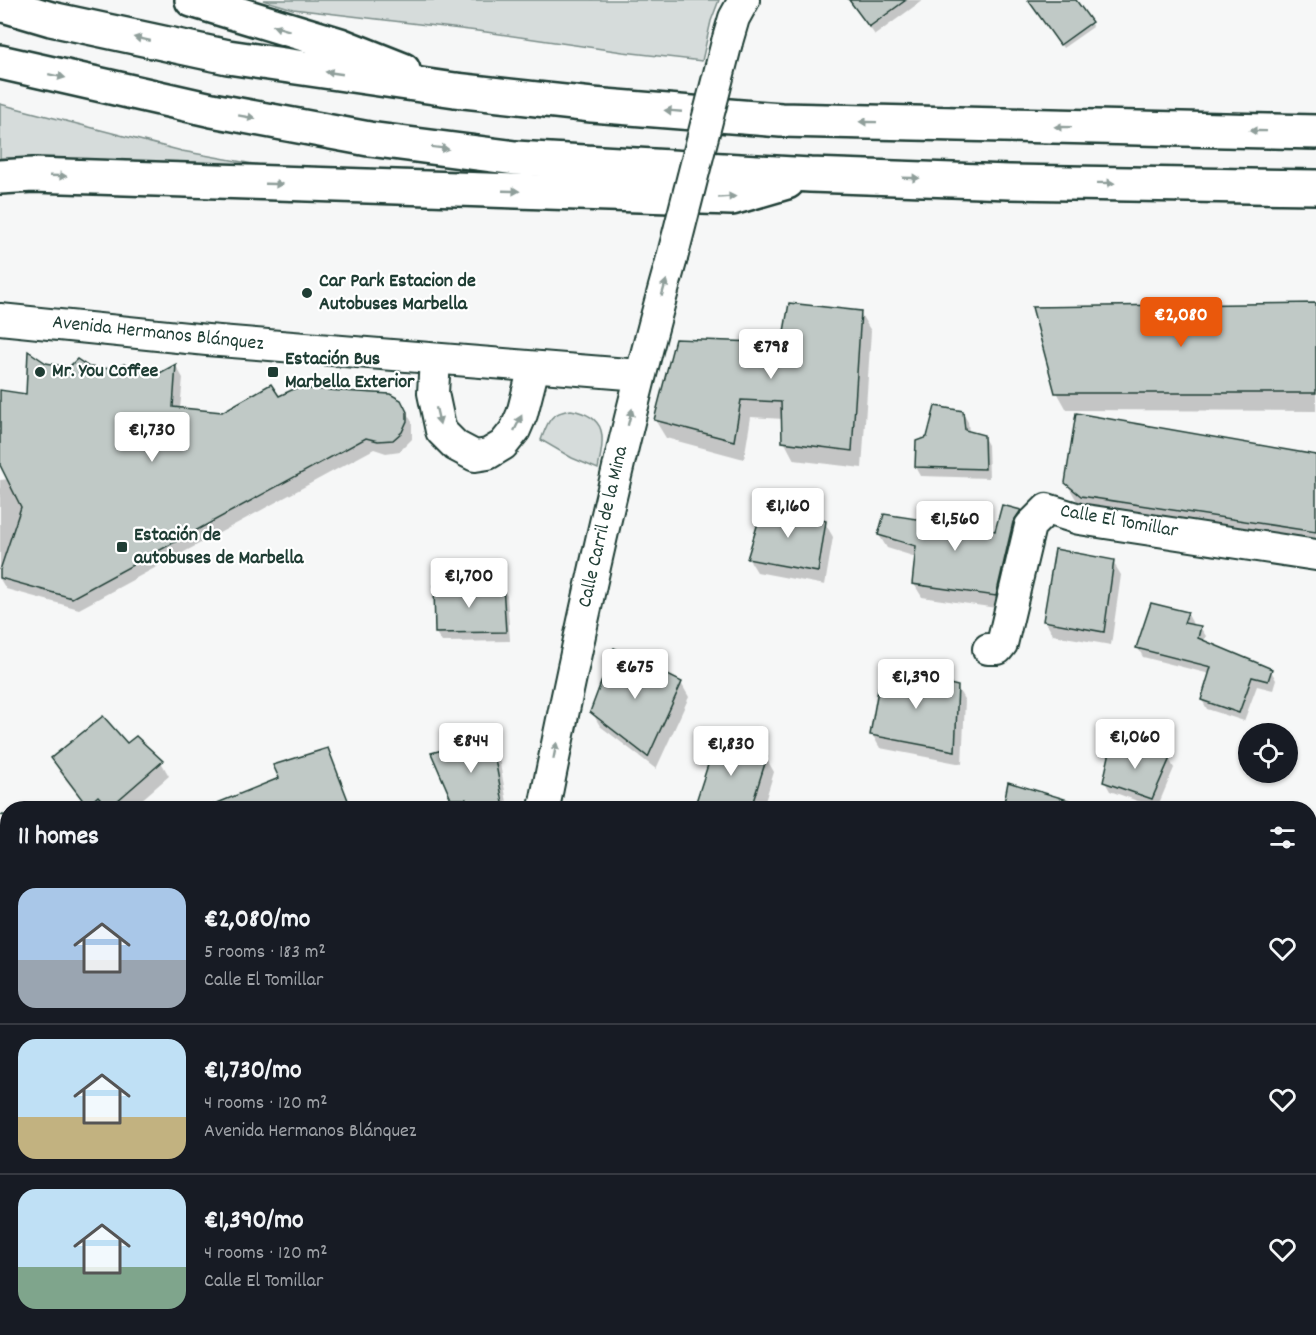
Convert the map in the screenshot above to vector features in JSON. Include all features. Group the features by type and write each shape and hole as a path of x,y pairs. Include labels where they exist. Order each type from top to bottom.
{"highway":[{"path":"192,0 340,45 455,90"},
{"path":"0,4 51,19 228,57 455,90 592,105 781,120 1316,132"},
{"path":"0,62 212,110 369,139 515,158 810,175 1021,182 1316,187"},
{"path":"0,177 33,175 732,198 810,175"}],"street":[{"name":"Calle Carril de la Mina","path":"545,801 576,644 640,375 727,42 734,18 744,0"},
{"name":"Avenida Hermanos Blánquez","path":"0,319 207,340 640,375"},
{"path":"435,359 433,393 441,431 456,446 475,456 488,454 503,444 515,430 522,414 534,368"},
{"name":"Calle El Tomillar","path":"988,649 998,649 1002,644 1030,526 1047,509 1079,519 1316,555"}],"shaded area":[{"path":"263,0 719,0 711,21 702,61 293,9"},
{"path":"0,104 182,151 292,171 150,162 0,158"},
{"path":"571,410 592,418 601,430 602,448 598,469 572,458 541,440 550,419 558,413"}],"building":[{"path":"849,0 906,0 869,27"},
{"path":"1028,0 1076,0 1092,22 1060,45"},
{"path":"789,303 861,311 852,451 782,442 781,402 741,400 734,441 654,420 675,339 782,343"},
{"path":"1316,303 1316,393 1055,393 1032,307"},
{"path":"28,351 46,363 69,367 77,359 89,367 114,369 124,364 132,371 158,374 176,364 173,407 222,412 271,384 279,396 296,388 390,394 401,400 407,412 407,421 402,432 393,440 378,441 366,438 72,598 0,578 0,570 21,507 0,465 0,390 26,394"},
{"path":"935,406 963,411 965,430 984,435 985,469 915,467 916,441 927,437"},
{"path":"1076,413 1316,455 1316,532 1081,496 1065,483"},
{"path":"764,503 826,521 818,572 747,559"},
{"path":"1002,505 1021,510 1013,522 996,596 912,584 916,546 878,535 884,514 995,531"},
{"path":"1055,549 1114,560 1104,632 1043,621"},
{"path":"434,585 503,585 506,632 435,633"},
{"path":"1151,603 1188,612 1184,623 1201,626 1198,638 1272,669 1268,681 1252,677 1239,713 1201,700 1211,667 1136,648"},
{"path":"614,648 682,682 648,757 590,712"},
{"path":"882,667 958,686 955,751 870,735"},
{"path":"103,716 127,743 136,736 163,761 117,801 103,801 98,796 92,801 83,801 51,758"},
{"path":"491,737 503,801 451,799 431,753"},
{"path":"717,737 767,757 753,801 696,801"},
{"path":"1112,743 1170,758 1152,799 1103,782"},
{"path":"328,748 348,801 222,801 279,778 273,765"},
{"path":"1008,782 1071,801 1004,801"}],"place":[{"name":"Car Park Estacion de Autobuses Marbella","path":"307,293"},
{"name":"Mr. You Coffee","path":"40,372"},
{"name":"Estación Bus Marbella Exterior","path":"273,372"},
{"name":"Estación de autobuses de Marbella","path":"122,547"}]}
